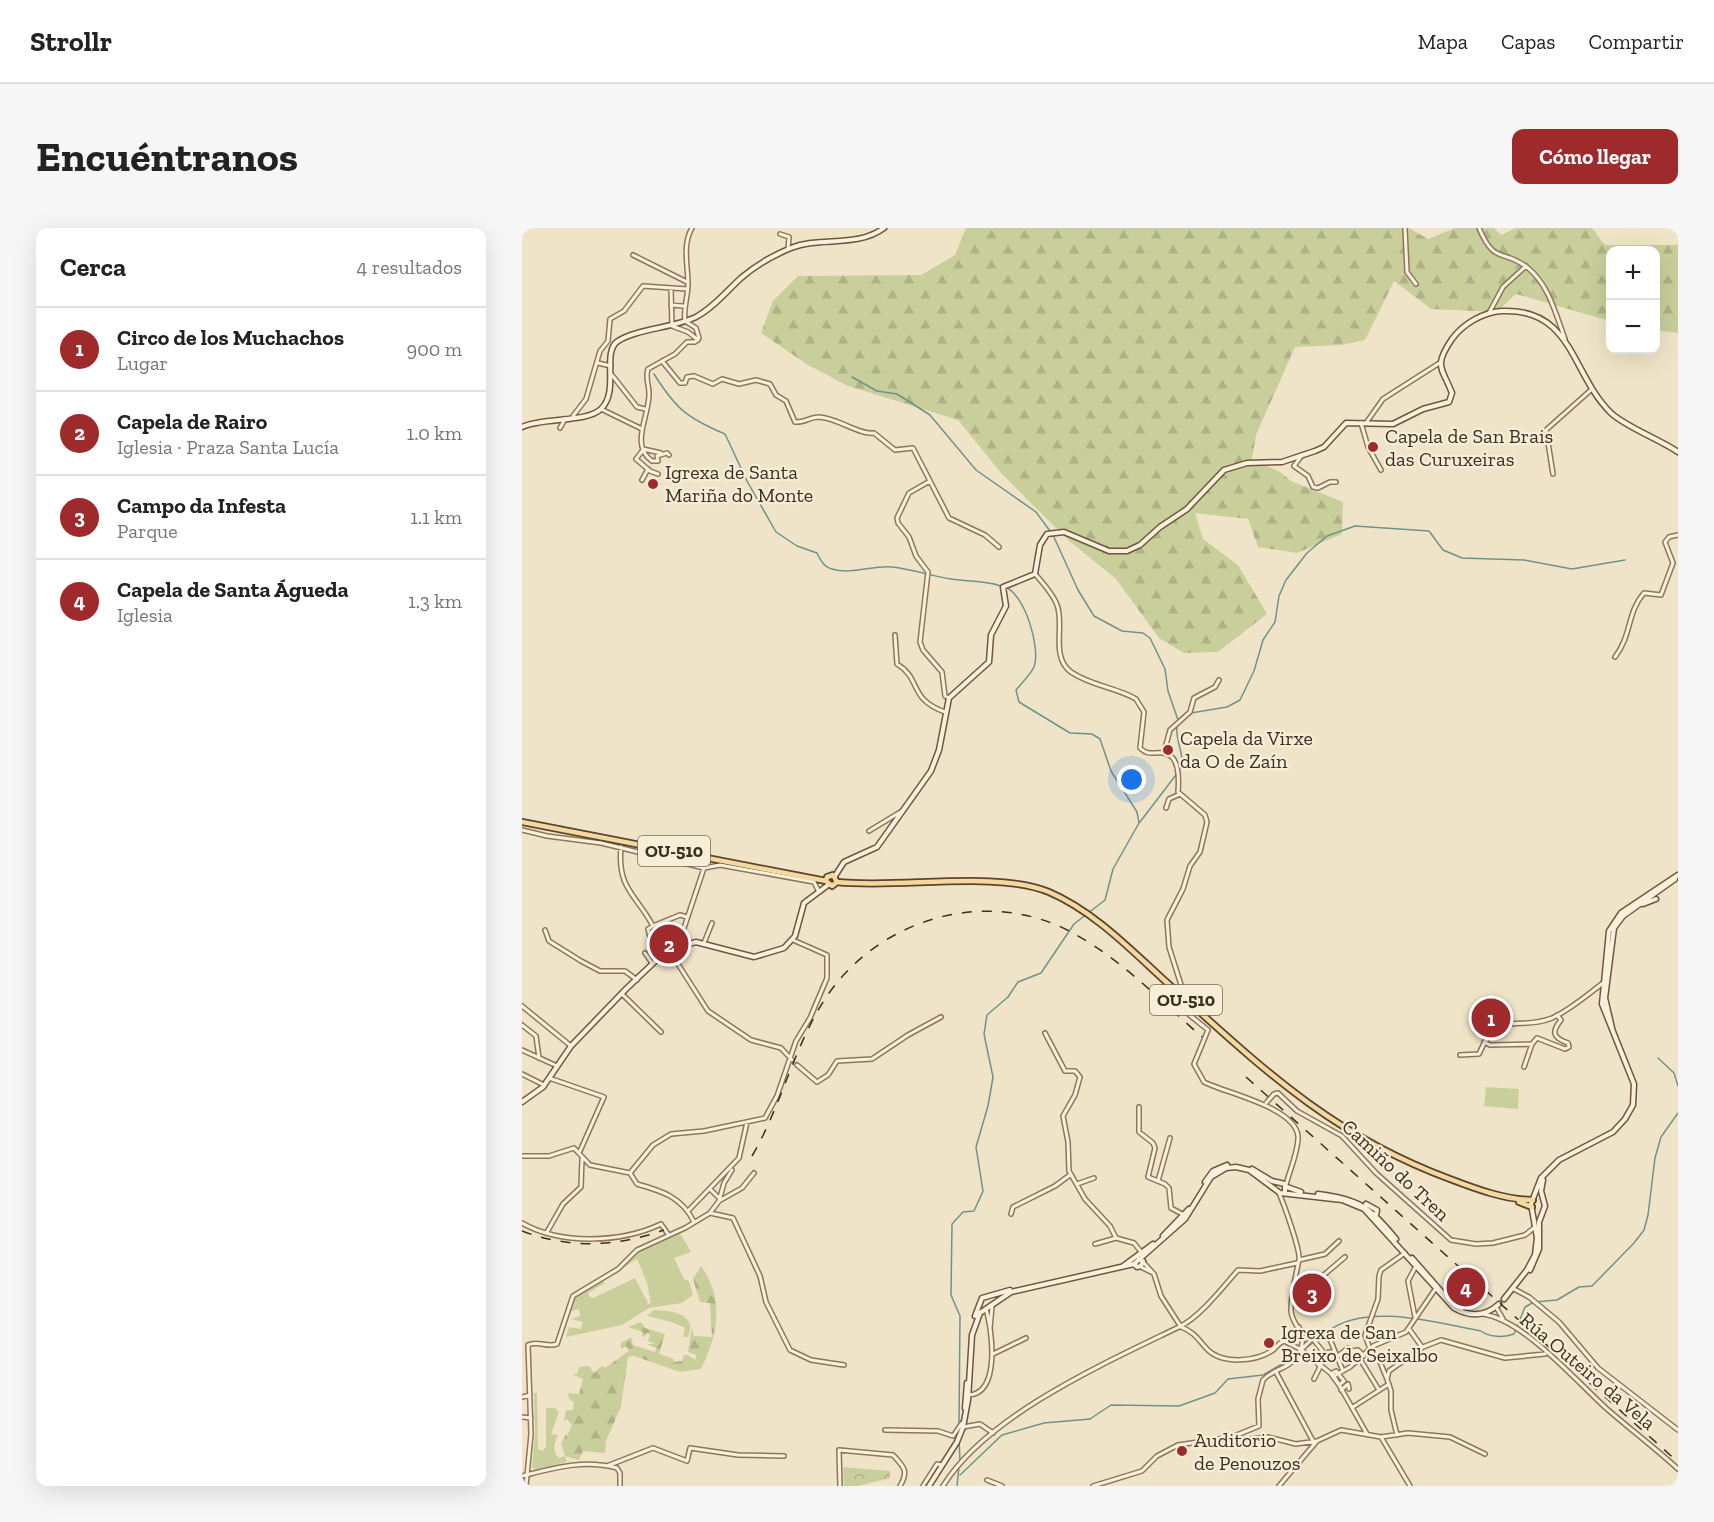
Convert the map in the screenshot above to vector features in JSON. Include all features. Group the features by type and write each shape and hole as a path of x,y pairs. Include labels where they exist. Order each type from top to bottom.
{"main road":[{"name":"OU-510","path":"522,822 834,886 837,882 868,886 1004,882 1047,891 1087,912 1273,1078 1320,1114 1405,1161 1458,1182 1514,1199"},
{"path":"827,883 829,876 835,876 837,882"},
{"path":"1514,1199 1534,1200"},
{"path":"1514,1199 1532,1209"}],"street":[{"path":"684,228 689,234"},
{"path":"692,228 689,234 686,261 688,282 683,306 685,321 696,328 698,340"},
{"path":"523,426 591,414 601,409 609,394 612,349 617,342 672,326 702,313 749,272 788,249 804,244 862,238 884,228"},
{"path":"1405,228 1407,273 1416,284"},
{"path":"1479,228 1486,246 1493,252 1526,266 1551,299 1565,339 1592,389 1613,414 1678,453"},
{"path":"780,234 789,237 788,249"},
{"path":"633,255 688,282"},
{"path":"1489,312 1503,287 1526,266"},
{"path":"573,416 586,399 600,351 608,341 609,325 614,315 624,311 643,286 687,289"},
{"path":"671,288 672,326"},
{"path":"671,305 683,306"},
{"path":"1182,988 1169,946 1167,920 1183,889 1190,866 1200,852 1207,822 1204,815 1180,794 1179,770 1169,755 1150,754 1140,748 1144,712 1136,699 1100,687 1069,671 1064,664 1059,644 1058,605 1035,574 1040,545 1047,534 1064,532 1109,551 1126,551 1140,545 1160,527 1187,509 1224,470 1247,463 1269,464 1324,447 1346,423 1393,424 1423,409 1449,402 1452,393 1440,371 1441,362 1453,338 1466,326 1489,312 1510,311 1541,318 1565,339"},
{"path":"672,326 688,332 698,340"},
{"path":"663,454 657,456 658,461 652,461 643,449 642,429 650,396 646,377 648,369 668,358 687,342 698,340"},
{"path":"662,361 680,383 685,383 687,377 692,376 711,383 722,379 739,384 754,380 766,382 776,395 786,401 795,422 818,417 841,422 866,434 874,433 892,448 910,447 916,450 949,518 985,535 999,548"},
{"path":"1381,470 1368,447 1364,423 1383,399 1441,362"},
{"path":"598,363 611,366"},
{"path":"612,375 637,407 645,410"},
{"path":"1553,474 1546,430 1592,389"},
{"path":"601,409 642,429"},
{"path":"560,428 565,417"},
{"path":"643,449 669,455"},
{"path":"643,449 636,459 658,474"},
{"path":"1302,455 1293,466 1308,476 1313,487 1318,488 1330,482 1336,483"},
{"path":"642,480 648,469"},
{"path":"930,481 909,493 897,518 898,523 909,537 916,556 928,572 920,642 923,650 942,672 945,696 949,698"},
{"path":"1615,657 1628,637 1633,611 1639,599 1644,593 1661,595 1673,563 1665,542 1670,537 1678,535"},
{"path":"835,876 844,862 876,847 927,777 937,759 949,698 989,662 991,634 1006,606 1003,586 1035,574"},
{"path":"895,635 897,664 907,671 922,700 945,712"},
{"path":"1164,753 1170,730 1190,712 1194,698 1215,687 1219,680"},
{"path":"1166,808 1169,799 1180,794"},
{"path":"869,831 902,811"},
{"path":"522,830 621,847 704,868 720,865 814,882 819,892"},
{"path":"621,847 619,865 628,892 643,908 653,926"},
{"path":"522,1102 532,1097 544,1085 571,1046 652,963 671,949 680,938 704,868"},
{"path":"1605,972 1609,931 1614,921 1678,876"},
{"path":"671,949 693,943 704,943 725,951 754,957 784,948 793,940 802,905 827,883"},
{"path":"1605,998 1614,921 1640,902 1655,895 1664,886"},
{"path":"1611,937 1617,922 1631,909"},
{"path":"687,917 680,915 653,926 648,929 650,937 656,937 659,942 671,949 676,961 708,1011 751,1040 781,1048 791,1058"},
{"path":"704,943 712,923"},
{"path":"665,927 680,938 693,943"},
{"path":"545,930 549,940 581,961 600,971 625,971 637,980"},
{"path":"630,1173 653,1145 670,1134 700,1131 765,1118 827,978 826,955 793,940"},
{"path":"1500,1303 1534,1258 1537,1244 1532,1209 1540,1181 1545,1173 1562,1158 1611,1134 1630,1112 1635,1100 1635,1088 1603,1009 1603,983 1610,951"},
{"path":"645,953 652,963"},
{"path":"1603,983 1613,1035"},
{"path":"1460,1055 1479,1054 1486,1035 1498,1027 1515,1022 1543,1020 1557,1015 1603,983"},
{"path":"622,993 662,1032"},
{"path":"1093,1486 1142,1471 1157,1456 1178,1445 1236,1436 1259,1426 1258,1399 1262,1384 1267,1376 1290,1365 1300,1349 1302,1334 1291,1312 1298,1262 1296,1241 1281,1193 1295,1162 1298,1136 1294,1125 1265,1104 1204,1082 1194,1064 1208,1030 1176,1004 1176,997"},
{"path":"522,1006 571,1046"},
{"path":"1524,1067 1532,1044 1537,1038 1565,1049 1569,1047 1568,1043 1557,1039 1554,1035 1561,1020 1557,1015"},
{"path":"797,1065 817,1082 828,1075 837,1061 872,1059 925,1024 941,1017"},
{"path":"522,1025 536,1036 539,1058"},
{"path":"1045,1033 1065,1071 1075,1071 1080,1077 1078,1089 1063,1116 1070,1175 1085,1198 1110,1226 1116,1238"},
{"path":"1484,1042 1491,1045 1532,1044"},
{"path":"522,1050 557,1066"},
{"path":"522,1074 544,1085"},
{"path":"547,1232 563,1204 581,1187 582,1157 580,1151 604,1098 549,1078"},
{"name":"Camiño do Tren","path":"1265,1104 1274,1094 1278,1093 1297,1111 1341,1136 1376,1173 1451,1240 1468,1244 1493,1244 1525,1235 1536,1226"},
{"path":"1139,1107 1139,1132 1153,1143 1155,1148 1148,1177 1169,1188 1171,1208 1184,1216"},
{"path":"688,1211 711,1190 739,1158 747,1122"},
{"path":"1158,1181 1170,1138"},
{"path":"522,1156 549,1156 574,1148 580,1151"},
{"path":"582,1157 590,1165 630,1173 637,1184 672,1196 688,1211 694,1222"},
{"path":"1172,1231 1209,1176 1221,1167 1245,1166 1298,1191 1342,1197 1372,1210 1449,1304 1460,1311 1486,1313 1514,1289 1531,1269 1537,1256 1539,1220 1543,1201 1541,1186 1545,1173"},
{"path":"526,1486 531,1418 528,1345 534,1342 552,1346 557,1344 573,1296 618,1269 637,1250 710,1213 733,1167"},
{"path":"929,1486 962,1427 968,1404 972,1330 984,1308 1014,1292 1122,1269 1138,1261 1187,1217 1211,1177 1220,1170 1233,1167 1243,1168 1281,1193 1347,1201 1372,1210"},
{"path":"719,1199 735,1194 754,1173"},
{"path":"1011,1214 1013,1207 1055,1186 1070,1175"},
{"path":"1077,1184 1094,1178"},
{"path":"1281,1193 1284,1183"},
{"path":"711,1190 719,1199"},
{"path":"1534,1200 1543,1201"},
{"path":"1347,1201 1370,1213 1447,1298"},
{"path":"1532,1209 1541,1211"},
{"path":"1536,1226 1541,1211"},
{"path":"710,1213 733,1218 760,1276 766,1302 790,1350 811,1360 844,1365"},
{"path":"1376,1215 1383,1227"},
{"path":"968,1404 987,1380 992,1364 990,1330 982,1298 1138,1261 1184,1216"},
{"path":"522,1223 547,1232 588,1239 613,1237 647,1230 661,1224 668,1234"},
{"path":"1095,1244 1116,1238 1134,1243 1138,1261 1153,1272 1161,1296 1181,1327 1195,1334 1209,1351 1224,1360 1238,1360 1269,1352 1299,1327"},
{"path":"943,1486 961,1462 1015,1415 1058,1390 1181,1327 1216,1297 1238,1270 1260,1270 1298,1262 1325,1254 1339,1241"},
{"path":"1376,1356 1365,1335 1378,1299 1378,1276 1381,1270 1405,1253"},
{"path":"1292,1302 1345,1257"},
{"path":"1415,1319 1408,1281 1418,1267"},
{"path":"1436,1288 1463,1310 1486,1313 1505,1320"},
{"path":"1335,1374 1355,1363 1371,1348 1409,1329 1436,1288"},
{"path":"1514,1289 1529,1297 1558,1322 1594,1365 1678,1430"},
{"path":"989,1297 992,1305 990,1330"},
{"path":"1500,1303 1505,1320"},
{"path":"962,1427 971,1328 984,1308"},
{"name":"Rúa Outeiro da Vela","path":"1505,1320 1678,1469"},
{"path":"1409,1329 1423,1347"},
{"path":"1300,1349 1304,1349 1313,1339 1327,1332 1343,1371"},
{"path":"993,1353 1026,1338"},
{"path":"1313,1339 1324,1353"},
{"path":"1387,1378 1389,1371 1423,1347 1441,1340 1505,1358 1546,1354"},
{"path":"1285,1341 1335,1374 1367,1435"},
{"path":"1329,1352 1336,1354 1348,1348 1352,1351 1358,1350 1378,1390"},
{"path":"522,1351 528,1351"},
{"path":"1352,1351 1348,1355 1355,1363"},
{"path":"1317,1362 1323,1362"},
{"path":"1314,1379 1320,1367 1317,1362"},
{"path":"1380,1362 1389,1384 1397,1434"},
{"path":"1276,1372 1315,1441"},
{"path":"967,1382 969,1394"},
{"path":"1340,1387 1348,1384 1349,1389"},
{"path":"1353,1407 1389,1384"},
{"path":"969,1394 975,1394"},
{"path":"522,1397 530,1395"},
{"path":"522,1417 531,1418"},
{"path":"885,1430 938,1431 953,1436 962,1427 980,1424 993,1433"},
{"path":"1236,1436 1244,1439 1268,1437 1296,1444 1315,1441 1341,1430 1381,1437 1397,1434 1450,1437 1485,1454"},
{"path":"1381,1437 1410,1486"},
{"path":"1279,1486 1315,1441"},
{"path":"608,1466 653,1448 687,1461 690,1448 738,1455 784,1456"},
{"path":"840,1486 839,1450 892,1455 906,1470 900,1486"},
{"path":"522,1476 567,1464 608,1466 619,1470 620,1486"},
{"path":"923,1486 937,1464 942,1465"},
{"path":"987,1480 1002,1486"}],"green space":[{"path":"966,228 1409,228 1428,239 1455,228 1494,228 1501,235 1516,228 1592,228 1605,245 1678,245 1678,333 1660,331 1660,246 1606,246 1606,320 1516,294 1496,312 1431,309 1394,281 1365,340 1341,345 1295,347 1256,435 1252,459 1280,472 1291,481 1343,502 1342,534 1297,553 1258,547 1248,519 1195,513 1203,539 1238,565 1267,614 1218,652 1184,653 1159,638 1116,579 1068,540 1002,474 958,420 848,386 808,365 761,333 773,301 798,276 921,275 955,255"},
{"path":"1486,1087 1519,1089 1518,1109 1484,1106"},
{"path":"680,1233 691,1252 674,1258 684,1279 689,1281 693,1295 682,1303 649,1308 622,1325 566,1337 569,1327 581,1329 583,1322 571,1319 580,1316 579,1309 569,1312 571,1301 601,1280 605,1283 588,1293 590,1297 593,1298 635,1278 648,1303 646,1305 651,1303 647,1283 637,1259 619,1271 632,1257 646,1248"},
{"path":"701,1266 713,1291 716,1316 712,1342 701,1369 680,1372 634,1356 628,1357 621,1407 606,1441 605,1453 583,1451 579,1460 565,1456 561,1444 572,1425 567,1419 564,1422 566,1410 573,1410 574,1402 569,1399 568,1393 579,1394 583,1379 572,1374 577,1374 579,1367 589,1366 594,1373 602,1366 605,1368 629,1351 626,1346 621,1349 621,1343 630,1338 636,1339 632,1339 633,1345 655,1352 656,1348 647,1344 655,1344 648,1341 650,1334 647,1333 645,1337 642,1336 643,1332 628,1327 641,1322 645,1328 665,1334 659,1354 674,1359 674,1362 682,1361 684,1355 695,1360 696,1355 688,1352 692,1327 694,1336 712,1337 710,1303 700,1302 693,1279"},
{"path":"654,1310 668,1311 686,1318 690,1329 688,1337 683,1337 685,1328 672,1322 647,1316"},
{"path":"534,1393 537,1393 538,1449 543,1451 546,1446 546,1408 555,1408 559,1412 551,1434 558,1435 555,1450 559,1458 565,1456 567,1462 536,1470 532,1467 535,1432"},
{"path":"843,1467 890,1471 890,1478 858,1486 844,1486"}],"waterway":[{"path":"654,374 669,396 684,411 701,423 725,434 747,481 776,532 797,546 817,553 827,567 839,571 892,567 944,578 1001,586"},
{"path":"852,377 877,391 897,394 930,415 976,470 1036,512 1050,531"},
{"path":"1191,713 1227,707 1240,700 1254,671 1263,640 1275,622 1279,596 1286,580 1307,553 1327,536 1355,526 1429,531 1443,550 1462,558 1524,560 1572,569 1625,560"},
{"path":"1053,535 1078,590 1094,616 1122,631 1143,633 1150,638 1165,669 1168,691 1178,720"},
{"path":"959,1425 960,1316 951,1295 952,1224 963,1212 974,1211 983,1191 976,1147 988,1106 993,1077 984,1034 987,1015 1008,997 1018,982 1041,973 1074,924 1105,900 1113,869 1139,823 1137,812 1111,771 1100,739 1092,734 1070,733 1019,702 1016,690 1034,667 1035,648 1025,611 1019,600 1005,587"},
{"path":"1140,822 1182,767 1177,725"},
{"path":"1658,1058 1674,1073 1678,1086"},
{"path":"1328,1331 1344,1322 1382,1316 1424,1320 1481,1331 1492,1336 1506,1336 1514,1334 1525,1307 1534,1302 1557,1300 1579,1287 1592,1286 1644,1230 1655,1158 1661,1137 1678,1113"},
{"path":"1302,1351 1322,1336"},
{"path":"960,1475 1002,1435 1044,1423 1090,1419 1111,1405 1179,1406 1215,1393 1228,1379 1263,1375 1296,1356"},
{"path":"959,1439 960,1461"},
{"path":"957,1486 959,1466"}],"tunnel":[{"path":"1318,1359 1329,1352"}],"railway":[{"path":"752,1156 772,1116 806,1034 827,996 849,969 876,947 905,930 937,918 971,912 1005,912 1039,919 1071,932 1123,967 1202,1037"},
{"path":"1246,1077 1678,1462"},
{"path":"522,1231 557,1241 593,1244 629,1240 664,1230"}],"place":[{"name":"Capela de San Brais das Curuxeiras","path":"1373,447"},
{"name":"Igrexa de Santa Mariña do Monte","path":"653,484"},
{"name":"Capela da Virxe da O de Zaín","path":"1168,750"},
{"name":"Capela de Rairo","path":"669,944"},
{"name":"Circo de los Muchachos","path":"1491,1018"},
{"name":"Capela de Santa Águeda","path":"1466,1287"},
{"name":"Campo da Infesta","path":"1312,1293"},
{"name":"Igrexa de San Breixo de Seixalbo","path":"1269,1343"},
{"name":"Auditorio de Penouzos","path":"1182,1451"}]}
